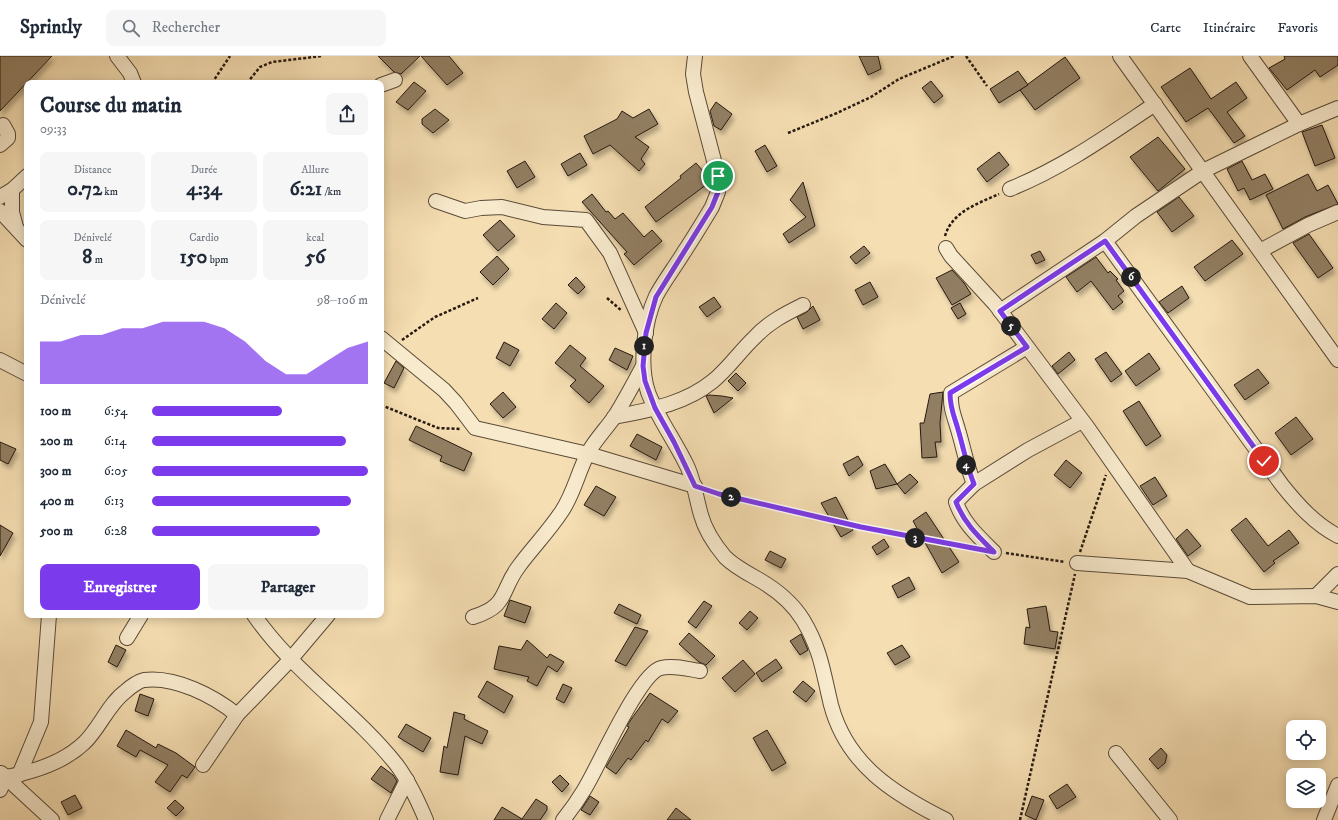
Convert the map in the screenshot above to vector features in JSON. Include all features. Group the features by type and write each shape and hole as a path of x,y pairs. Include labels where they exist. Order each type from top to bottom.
{"street":[{"path":"117,56 130,80"},
{"path":"695,56 693,74 696,92 718,176 718,192 712,207 656,297 646,333 643,366 645,381 655,408 674,442 695,486 701,517 716,545 731,562 771,588 788,602 801,617 814,638 822,660 836,719 858,759 880,782 913,803 946,820"},
{"path":"1120,56 1338,360"},
{"path":"1250,56 1299,124"},
{"path":"384,84 395,80"},
{"path":"1010,189 1085,151 1155,104"},
{"path":"1000,311 1105,241 1136,216 1203,171 1299,124 1338,108"},
{"path":"0,145 8,138 8,134 3,125"},
{"path":"17,228 6,194 24,179"},
{"path":"436,201 465,211 481,208 502,207 543,217 586,220 610,253 646,333"},
{"path":"0,211 24,236"},
{"path":"1260,250 1308,225 1338,212"},
{"path":"1105,241 1287,490 1315,521 1338,536"},
{"path":"946,248 1000,311 1027,347 1082,421 1188,571"},
{"path":"614,417 674,404 686,398 712,382 723,373 745,346 767,325 803,305"},
{"path":"384,341 444,390 475,428 588,454 695,486"},
{"path":"974,484 966,464 960,435 950,408 950,393 1027,347"},
{"path":"0,360 24,372"},
{"path":"473,618 489,613 501,600 518,567 546,534 563,510 588,454 614,417 643,366"},
{"path":"994,552 969,528 960,513 956,502 974,484 1028,450 1082,421"},
{"path":"1077,563 1188,571 1250,597 1316,596 1338,602"},
{"path":"1316,596 1338,574"},
{"path":"6,779 41,722 49,618"},
{"path":"127,638 139,618"},
{"path":"256,618 290,660 379,745 407,780 426,820"},
{"path":"203,765 237,715 290,660 325,618"},
{"path":"563,820 584,791 632,700 650,674 660,668 674,667 700,671"},
{"path":"6,779 50,764 84,743 125,691 143,680 166,681 202,693 217,700 237,715"},
{"path":"1116,752 1170,820"},
{"path":"6,779 52,820"},
{"path":"387,820 407,780"},
{"path":"1324,820 1338,785"}],"path":[{"path":"214,80 230,56"},
{"path":"249,80 260,67 272,62 322,56"},
{"path":"788,133 837,113 871,97 899,79 954,56"},
{"path":"966,56 987,86"},
{"path":"946,248 944,239 950,222 958,215 1010,189"},
{"path":"392,348 435,317 478,298"},
{"path":"384,406 403,412 428,425 448,430"},
{"path":"1020,820 1060,648 1077,563 1092,514 1111,462"},
{"path":"695,486 733,498 861,527 994,552 1077,563"}],"building":[{"path":"0,56 52,56 29,80 24,80 24,86 0,111"},
{"path":"378,56 420,56 401,74 394,72"},
{"path":"421,56 449,56 463,73 447,85"},
{"path":"859,56 878,56 881,69 868,75"},
{"path":"1284,56 1338,56 1338,65 1320,77 1315,70 1287,90 1269,68 1285,59"},
{"path":"1065,57 1080,78 1035,110 1020,90"},
{"path":"1190,68 1211,99 1236,82 1247,98 1227,112 1245,136 1234,143 1208,108 1186,122 1161,87"},
{"path":"1018,71 1028,85 999,103 990,89"},
{"path":"931,81 943,96 934,103 922,88"},
{"path":"414,82 426,91 408,110 396,102"},
{"path":"716,102 732,114 721,130 714,126 710,111"},
{"path":"435,109 449,120 433,133 422,124 422,119"},
{"path":"649,109 658,124 635,137 649,147 641,159 645,164 639,171 610,145 593,154 584,136 617,119 622,111 633,118"},
{"path":"1322,125 1335,158 1315,166 1302,132"},
{"path":"1158,137 1185,169 1158,191 1130,157"},
{"path":"765,145 777,166 767,172 755,151"},
{"path":"999,152 1009,165 987,182 977,169"},
{"path":"580,153 587,165 568,176 561,164"},
{"path":"525,161 535,177 517,188 507,171"},
{"path":"1242,161 1252,180 1265,174 1273,189 1250,200 1244,188 1238,191 1227,169"},
{"path":"696,163 710,179 710,182 656,222 645,207 681,178 680,176"},
{"path":"1308,174 1317,191 1328,185 1338,204 1305,217 1283,229 1266,195"},
{"path":"803,182 815,226 789,243 783,234 806,217 790,200"},
{"path":"592,194 606,212 608,211 615,219 623,213 644,237 652,230 662,241 634,265 624,254 627,252 582,202"},
{"path":"1179,197 1194,216 1172,232 1157,212"},
{"path":"500,220 515,236 498,251 483,235"},
{"path":"1309,234 1333,268 1318,278 1293,243"},
{"path":"1232,240 1243,254 1205,281 1194,267"},
{"path":"864,246 870,253 856,264 850,257"},
{"path":"1040,251 1045,260 1036,264 1031,255"},
{"path":"497,256 509,269 493,285 480,272"},
{"path":"1096,257 1108,273 1110,271 1118,279 1116,280 1124,291 1118,296 1123,302 1113,310 1091,281 1077,292 1066,277"},
{"path":"952,270 964,283 971,294 952,305 936,278"},
{"path":"576,277 585,287 578,294 568,285"},
{"path":"870,282 878,297 863,305 855,290"},
{"path":"1182,286 1189,298 1168,313 1159,302"},
{"path":"714,297 721,307 707,317 699,307"},
{"path":"556,303 567,313 554,329 542,319"},
{"path":"960,303 966,314 958,319 951,308"},
{"path":"813,306 820,320 803,329 797,317 807,312"},
{"path":"504,342 519,350 510,366 496,358"},
{"path":"570,345 586,358 580,366 604,386 589,403 570,386 576,380 555,363"},
{"path":"615,348 633,356 627,370 609,360"},
{"path":"1069,352 1075,360 1058,374 1052,366"},
{"path":"1106,352 1122,374 1111,382 1095,359"},
{"path":"1149,353 1160,369 1136,386 1125,371"},
{"path":"396,361 404,368 394,388 384,383"},
{"path":"1258,369 1269,383 1245,400 1234,385"},
{"path":"736,373 746,383 738,391 728,381"},
{"path":"503,392 516,407 503,418 490,404"},
{"path":"943,392 940,423 941,442 935,442 937,457 922,458 920,423 924,423 930,394"},
{"path":"709,395 733,398 714,413 706,396"},
{"path":"1139,401 1161,436 1146,446 1123,411"},
{"path":"1296,417 1313,439 1291,455 1275,433"},
{"path":"416,426 472,453 464,471 440,461 442,456 409,440"},
{"path":"637,434 662,447 656,460 630,446"},
{"path":"0,442 16,449 8,464 0,460"},
{"path":"858,456 863,465 849,476 843,464"},
{"path":"1066,460 1082,473 1070,488 1054,475"},
{"path":"885,464 897,484 876,489 870,471"},
{"path":"910,474 918,482 905,494 897,484"},
{"path":"1155,477 1167,496 1153,505 1140,486"},
{"path":"596,486 616,497 604,516 584,505"},
{"path":"836,497 853,530 841,537 821,503"},
{"path":"926,512 959,562 942,573 913,521"},
{"path":"1246,518 1268,546 1289,530 1299,543 1273,561 1275,563 1264,572 1231,530"},
{"path":"0,525 13,533 0,556"},
{"path":"1187,529 1201,546 1188,556 1176,539"},
{"path":"884,539 889,547 877,555 872,547"},
{"path":"770,551 786,559 781,568 765,560"},
{"path":"909,577 915,589 898,598 892,586"},
{"path":"510,600 531,607 525,623 504,616"},
{"path":"704,601 712,606 696,628 688,622"},
{"path":"619,604 641,615 637,624 614,613"},
{"path":"1046,606 1050,631 1058,632 1055,649 1024,644 1026,627 1030,628 1027,609"},
{"path":"750,611 758,618 747,630 739,623"},
{"path":"635,627 648,631 626,666 615,661"},
{"path":"689,633 715,656 706,665 699,662 679,644"},
{"path":"801,634 808,650 800,655 790,641"},
{"path":"527,640 547,658 550,654 564,662 557,672 548,666 537,686 527,681 529,677 494,669 499,646 521,650"},
{"path":"116,645 126,650 117,667 108,662"},
{"path":"902,645 910,657 895,665 887,653"},
{"path":"776,659 782,668 762,682 756,673"},
{"path":"743,660 755,674 735,692 722,678"},
{"path":"487,681 513,696 504,713 478,697"},
{"path":"803,681 815,691 806,702 793,692"},
{"path":"563,684 572,688 564,703 556,699"},
{"path":"650,693 678,711 668,723 662,719 648,742 646,740 631,760 628,758 616,774 606,767 629,727 627,726"},
{"path":"140,694 154,699 148,716 135,711"},
{"path":"454,712 465,715 464,719 488,731 482,744 465,736 458,775 440,772 444,746 447,748"},
{"path":"406,724 431,738 423,752 398,737"},
{"path":"126,730 156,748 158,744 176,753 195,767 187,778 182,775 170,792 155,782 168,765 140,750 136,757 117,746"},
{"path":"767,730 786,763 772,771 753,738"},
{"path":"1161,748 1167,755 1165,763 1158,769 1149,759"},
{"path":"381,766 393,775 397,781 391,793 371,779"},
{"path":"560,775 569,784 562,792 552,782"},
{"path":"1067,784 1076,797 1057,809 1049,796"},
{"path":"75,795 82,808 68,815 61,802"},
{"path":"590,796 599,802 590,815 581,810"},
{"path":"1032,796 1044,800 1036,820 1025,815"},
{"path":"536,799 547,806 547,810 540,820 494,820 502,807 522,819"},
{"path":"175,800 184,808 176,816 167,808"},
{"path":"676,808 691,820 667,820"}],"route":[{"path":"718,176 718,192 712,207 656,297 646,333 644,349 643,366 645,381 649,393 655,408 665,424 695,486 719,494 767,506 861,527 916,539 994,552 969,528 960,513 956,502 974,484 966,464 960,435 950,408 950,393 1027,347 1000,311 1105,241 1264,461"}]}
